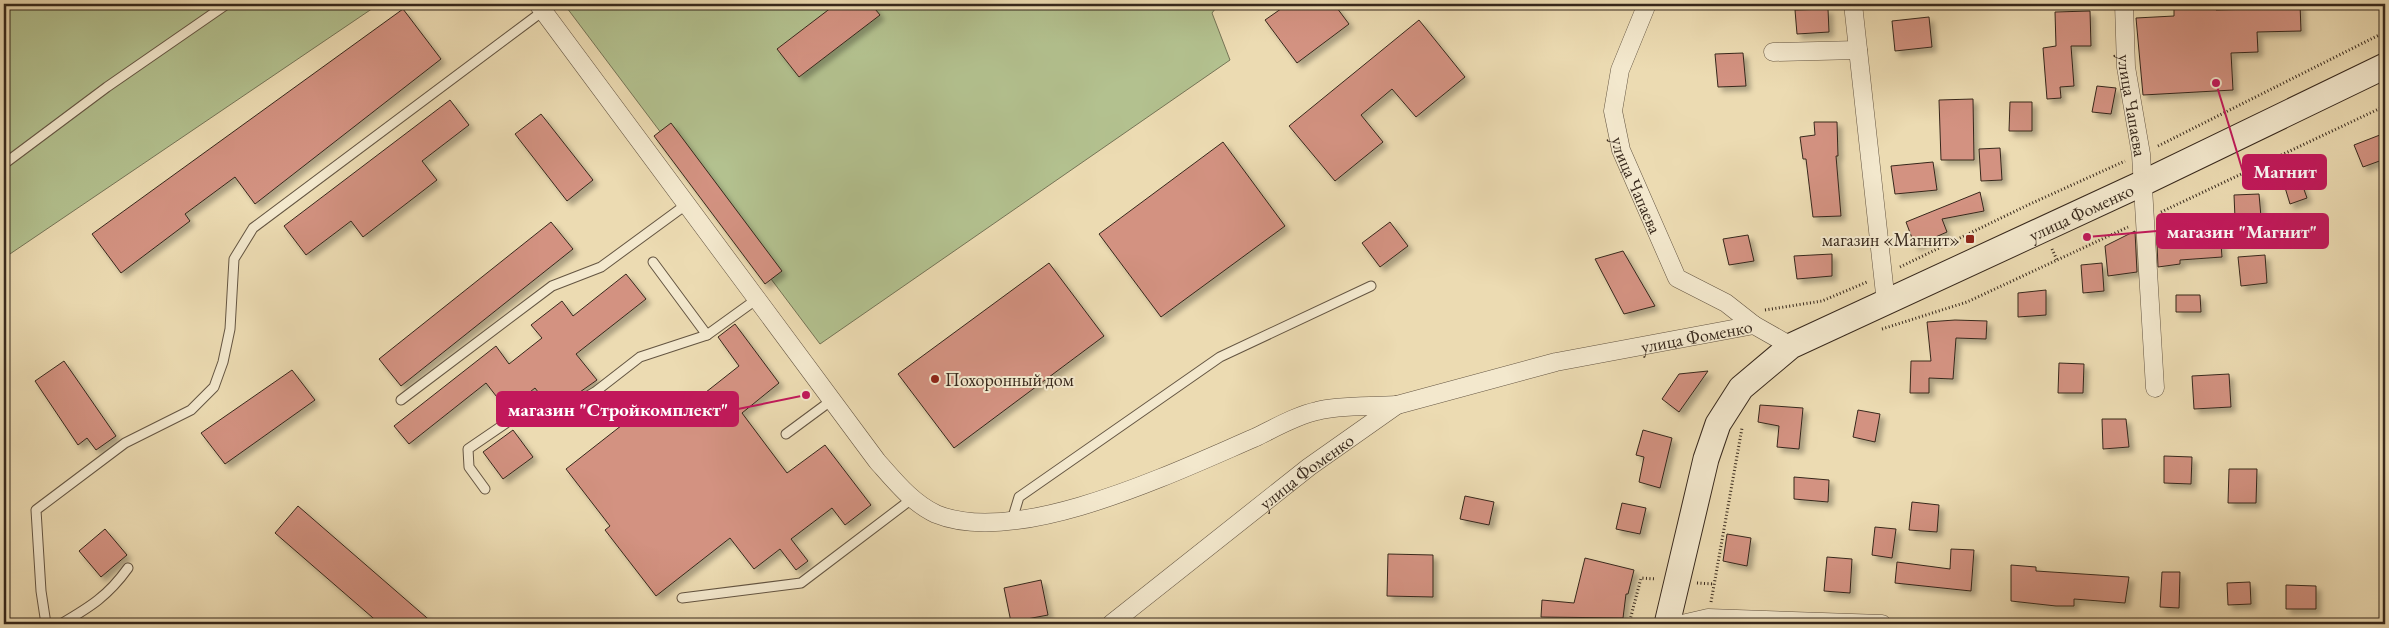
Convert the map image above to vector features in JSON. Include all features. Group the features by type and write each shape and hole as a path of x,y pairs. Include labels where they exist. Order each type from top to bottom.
{"main road":[{"name":"улица Фоменко","path":"1791,346 2143,183 2385,66"},
{"path":"1667,624 1706,460 1718,424 1741,388 1791,346"}],"street":[{"name":"улица Чапаева","path":"1647,4 1620,70 1613,112 1621,150 1677,278 1726,304 1754,325"},
{"path":"1852,4 1886,303"},
{"name":"улица Чапаева","path":"2124,4 2126,67 2141,154 2155,388"},
{"path":"540,7 877,461 913,498 935,513 966,522 1012,520 1064,511 1133,490 1317,411 1397,405"},
{"path":"1773,52 1858,50"},
{"name":"улица Фоменко","path":"1111,624 1309,467 1397,405 1556,362 1754,325 1791,346"},
{"path":"1682,624 1708,618 1882,624"}],"lane":[{"path":"4,164 107,87 227,4"},
{"path":"46,624 41,591 36,510 125,443 191,410 214,387 223,362 230,329 234,259 254,228 540,7"},
{"path":"401,400 552,286 601,267 687,204"},
{"path":"653,262 707,335"},
{"path":"1012,520 1019,497 1220,357 1371,286"},
{"path":"485,489 469,467 468,449 509,421 545,421 595,392 640,357 707,335 757,298"},
{"path":"786,434 832,400"},
{"path":"682,598 801,583 913,498"},
{"path":"61,624 94,605 112,590 128,568"}],"path":[{"path":"1879,330 1967,302 2385,106"},
{"path":"1708,618 1744,420"}],"green space":[{"path":"4,4 379,4 4,258"},
{"path":"564,4 1219,4 1212,13 1230,60 820,344"}],"building":[{"path":"836,4 871,4 880,15 799,77 777,49"},
{"path":"1288,4 1334,4 1349,24 1297,63 1265,20"},
{"path":"2174,4 2216,4 2216,10 2254,9 2254,4 2300,4 2301,31 2257,32 2258,52 2231,53 2233,90 2143,95 2136,18 2174,16"},
{"path":"403,9 441,59 255,204 235,177 185,214 190,221 121,273 92,234"},
{"path":"1828,9 1829,32 1797,34 1795,10"},
{"path":"2090,11 2091,46 2071,46 2074,86 2060,87 2061,98 2047,99 2043,48 2056,46 2055,12"},
{"path":"1929,17 1932,47 1895,51 1892,21"},
{"path":"1419,20 1465,77 1416,117 1392,89 1361,115 1383,142 1335,181 1289,126"},
{"path":"1743,53 1746,86 1718,87 1715,54"},
{"path":"2097,86 2116,88 2111,114 2092,112"},
{"path":"1973,99 1974,160 1941,160 1939,100"},
{"path":"450,100 469,125 422,161 437,180 363,237 351,221 306,255 284,226"},
{"path":"2010,102 2032,102 2032,131 2009,131"},
{"path":"541,114 593,180 567,201 515,134"},
{"path":"1814,122 1837,122 1838,156 1836,156 1841,216 1813,217 1806,159 1803,159 1800,137 1815,135"},
{"path":"671,123 782,271 765,284 654,136"},
{"path":"2385,133 2385,159 2363,167 2354,145"},
{"path":"1223,142 1285,226 1161,317 1099,234"},
{"path":"2000,148 2002,180 1981,181 1979,149"},
{"path":"1933,162 1937,190 1895,194 1891,166"},
{"path":"2295,164 2307,198 2290,204 2280,171"},
{"path":"1980,192 1984,211 1942,219 1947,232 1915,246 1906,222"},
{"path":"2259,194 2261,217 2235,218 2234,195"},
{"path":"551,222 573,249 401,386 379,359"},
{"path":"1390,222 1408,246 1380,267 1362,243"},
{"path":"2135,231 2137,272 2108,276 2105,246"},
{"path":"2220,232 2222,257 2180,260 2180,264 2158,267 2157,243 2199,239 2198,235"},
{"path":"1748,235 1754,261 1729,265 1723,239"},
{"path":"1623,251 1655,306 1624,314 1595,259"},
{"path":"1832,254 1832,276 1797,279 1794,256"},
{"path":"2265,255 2267,283 2241,286 2238,257"},
{"path":"1049,263 1104,336 954,448 898,374"},
{"path":"2102,263 2104,291 2083,293 2081,265"},
{"path":"626,274 646,299 576,354 597,380 570,399 549,406 535,388 507,410 486,383 409,444 394,426 496,346 509,364 542,338 531,325 562,301 573,316"},
{"path":"2046,290 2046,315 2018,317 2018,293"},
{"path":"2176,295 2200,295 2201,312 2176,312"},
{"path":"1955,320 1987,321 1986,339 1956,338 1953,379 1929,378 1929,393 1910,393 1911,361 1931,361 1927,322"},
{"path":"735,324 779,383 742,413 787,473 825,445 871,505 845,525 832,508 791,539 808,561 796,570 780,549 754,569 730,538 656,596 605,530 610,526 566,469 645,407 663,426 739,366 718,337"},
{"path":"64,361 116,436 96,450 87,438 78,445 35,381"},
{"path":"2059,363 2084,364 2083,393 2058,393"},
{"path":"292,370 315,400 225,464 201,433"},
{"path":"1708,371 1679,412 1662,399 1679,374"},
{"path":"2229,374 2231,407 2194,409 2192,376"},
{"path":"1760,405 1803,408 1799,449 1777,447 1779,426 1758,422"},
{"path":"1858,410 1880,414 1875,442 1853,437"},
{"path":"2102,419 2126,419 2129,447 2103,449"},
{"path":"513,430 533,457 503,479 483,452"},
{"path":"1643,430 1672,438 1660,488 1639,482 1644,457 1636,455"},
{"path":"2164,456 2192,457 2191,484 2164,483"},
{"path":"2229,469 2257,469 2256,503 2228,503"},
{"path":"1794,477 1829,480 1828,502 1794,499"},
{"path":"1465,496 1494,502 1489,525 1460,519"},
{"path":"1912,502 1939,505 1937,532 1909,530"},
{"path":"1622,503 1646,508 1640,534 1616,529"},
{"path":"298,506 434,624 380,624 275,533"},
{"path":"1875,527 1896,529 1892,558 1872,555"},
{"path":"105,529 127,555 101,577 79,551"},
{"path":"1727,534 1751,538 1747,566 1723,561"},
{"path":"1951,549 1974,550 1971,591 1895,583 1897,562 1950,569"},
{"path":"1388,554 1433,555 1433,597 1387,596"},
{"path":"1827,557 1852,559 1850,593 1824,591"},
{"path":"1585,558 1634,570 1628,594 1626,594 1623,618 1541,617 1542,600 1574,603"},
{"path":"2011,565 2036,567 2036,571 2129,577 2125,603 2074,599 2074,606 2056,606 2011,601"},
{"path":"2162,572 2180,572 2179,608 2160,607"},
{"path":"1041,580 1048,615 1011,622 1004,588"},
{"path":"2250,582 2251,604 2228,605 2227,583"},
{"path":"2286,585 2316,586 2316,609 2286,609"}],"place":[{"name":"Магнит","path":"2216,83"},
{"name":"магазин \"Магнит\"","path":"2087,237"},
{"name":"магазин «Магнит»","path":"1970,239"},
{"name":"Похоронный дом","path":"935,379"},
{"name":"магазин \"Стройкомплект\"","path":"806,395"}]}
